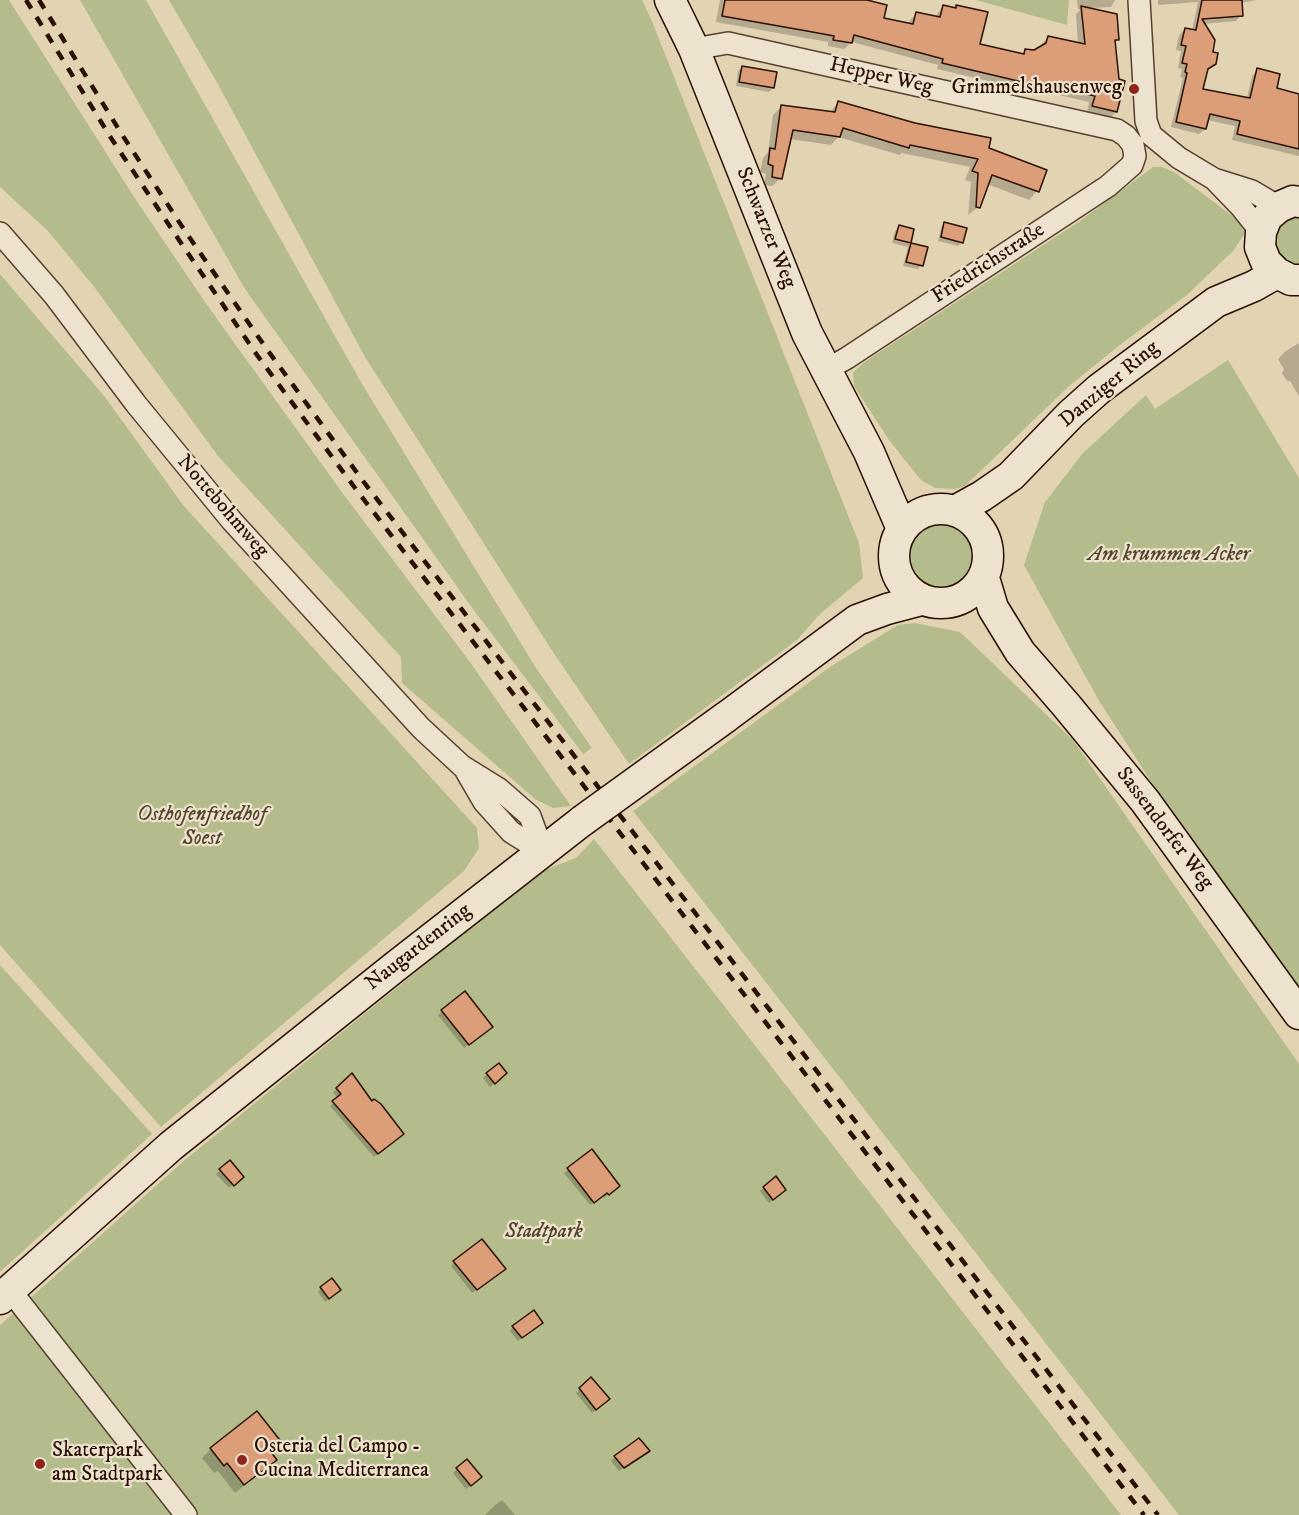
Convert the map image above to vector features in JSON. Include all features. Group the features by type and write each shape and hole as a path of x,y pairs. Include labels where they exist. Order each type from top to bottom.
{"main road":[{"name":"Schwarzer Weg","path":"670,0 694,49 798,313 869,452 902,530"},
{"name":"Danziger Ring","path":"1216,302 1261,239 1267,218 1289,204"},
{"path":"1261,239 1266,262 1288,277"},
{"name":"Danziger Ring","path":"945,510 982,496 1011,476 1071,414 1099,389 1216,302 1254,286 1288,277"},
{"name":"Schwarzer Weg","path":"869,452 905,492 945,510"},
{"name":"Danziger Ring","path":"986,539 1011,476"},
{"path":"945,510 974,522 986,539 989,559 984,578 971,593 956,602 938,604 921,600 906,589 896,572 894,557 896,543 902,530 916,516 945,510"},
{"name":"Naugardenring","path":"858,620 876,593 896,572"},
{"name":"Sassendorfer Weg","path":"984,578 993,608 1020,652 1145,801 1299,1014"},
{"name":"Naugardenring","path":"5,1295 171,1146 582,821 858,620 921,600"},
{"name":"Sassendorfer Weg","path":"956,602 1020,652"}],"street":[{"name":"Friedrichstraße","path":"826,370 1108,186 1132,165 1142,140 1146,121 1139,0"},
{"name":"Hepper Weg","path":"694,49 728,43 1117,130 1179,158 1214,179 1289,204"},
{"name":"Hepper Weg","path":"1214,179 1242,207 1261,239"},
{"name":"Nottebohmweg","path":"0,233 54,295 135,404 232,521 389,695 462,766 499,789 530,816 543,852"},
{"path":"5,1295 186,1515"}],"green space":[{"path":"0,0 9,0 136,200 207,305 344,495 467,658 571,806 553,808 535,799 402,683 401,657 218,456 95,288 48,231 0,187"},
{"path":"80,0 146,0 362,384 536,668 592,748 583,754 470,605 245,289"},
{"path":"169,0 642,0 859,543 863,578 820,614 797,640 629,764 551,649 365,357 219,86"},
{"path":"976,0 1069,0 1067,25"},
{"path":"1153,167 1162,167 1174,172 1239,221 1245,233 1234,250 1187,295 1068,387 965,486 955,489 935,488 921,480 889,440 854,386 853,372 866,361 1080,221"},
{"path":"1299,212 1299,269 1275,256 1273,229"},
{"name":"Osthofenfriedhof Soest","path":"0,274 105,397 183,505 477,828 479,848 464,871 161,1127 0,945"},
{"name":"Am krummen Acker","path":"1228,360 1299,478 1299,989 1184,833 1098,699 1024,565 1045,502 1083,453 1146,395 1155,409"},
{"path":"940,518 955,521 967,530 976,542 979,557 976,572 967,584 955,593 940,596 925,593 913,584 904,572 901,557 904,542 913,530 925,521"},
{"path":"915,623 960,632 1073,740 1299,1064 1299,1515 1179,1515 633,811 830,667 898,625"},
{"name":"Stadtpark","path":"594,839 1121,1515 0,1515 0,1325 186,1159 539,872 576,858"},
{"path":"0,965 152,1134 0,1272"}],"building":[{"path":"725,0 867,0 887,5 884,18 913,24 916,12 940,17 943,5 956,8 956,5 988,12 980,44 1024,54 1025,49 1034,50 1046,43 1048,36 1085,44 1081,6 1117,14 1119,40 1115,40 1119,79 1125,81 1117,112 1092,106 1095,96 1039,83 1039,86 942,63 943,59 854,35 852,43 833,40 834,36 722,16"},
{"path":"1202,0 1242,0 1243,16 1202,19 1215,40 1213,52 1218,53 1216,64 1208,69 1203,89 1250,98 1257,68 1280,74 1277,88 1299,94 1299,149 1237,134 1240,121 1210,114 1206,129 1176,122 1187,73 1185,72 1187,64 1182,63 1186,46 1181,45 1185,28 1196,30"},
{"path":"742,66 777,72 774,88 739,82"},
{"path":"838,101 915,123 991,138 989,148 1047,170 1039,192 992,175 980,208 976,207 978,173 972,171 978,159 910,145 909,148 843,128 840,137 793,130 782,179 772,177 773,166 768,164 770,148 775,149 781,105 835,112"},
{"path":"944,222 967,228 963,243 941,237"},
{"path":"899,225 914,229 911,243 895,239"},
{"path":"911,243 928,247 923,266 906,262"},
{"path":"465,991 493,1027 469,1045 441,1010"},
{"path":"499,1063 507,1073 495,1084 486,1073"},
{"path":"352,1073 372,1101 374,1099 381,1104 404,1134 378,1154 332,1101 341,1094 336,1088"},
{"path":"592,1149 620,1186 594,1203 567,1168"},
{"path":"230,1160 244,1177 234,1186 219,1169"},
{"path":"776,1176 786,1190 773,1200 763,1187"},
{"path":"482,1239 506,1269 477,1290 453,1261"},
{"path":"332,1278 341,1290 329,1299 320,1287"},
{"path":"534,1310 543,1323 522,1338 512,1326"},
{"path":"591,1377 610,1399 596,1410 579,1388"},
{"path":"257,1411 283,1444 271,1452 277,1460 244,1485 227,1463 224,1466 210,1448"},
{"path":"639,1438 650,1451 624,1468 614,1456"},
{"path":"467,1459 482,1477 471,1486 456,1468"}],"railway":[{"path":"26,0 111,138 177,237 257,355 355,488 1144,1515"},
{"path":"39,0 185,231 266,348 363,481 1158,1515"}],"place":[{"name":"Grimmelshausenweg","path":"1134,89"},
{"name":"Osteria del Campo - Cucina Mediterranea","path":"242,1460"},
{"name":"Skaterpark am Stadtpark","path":"40,1464"}]}
